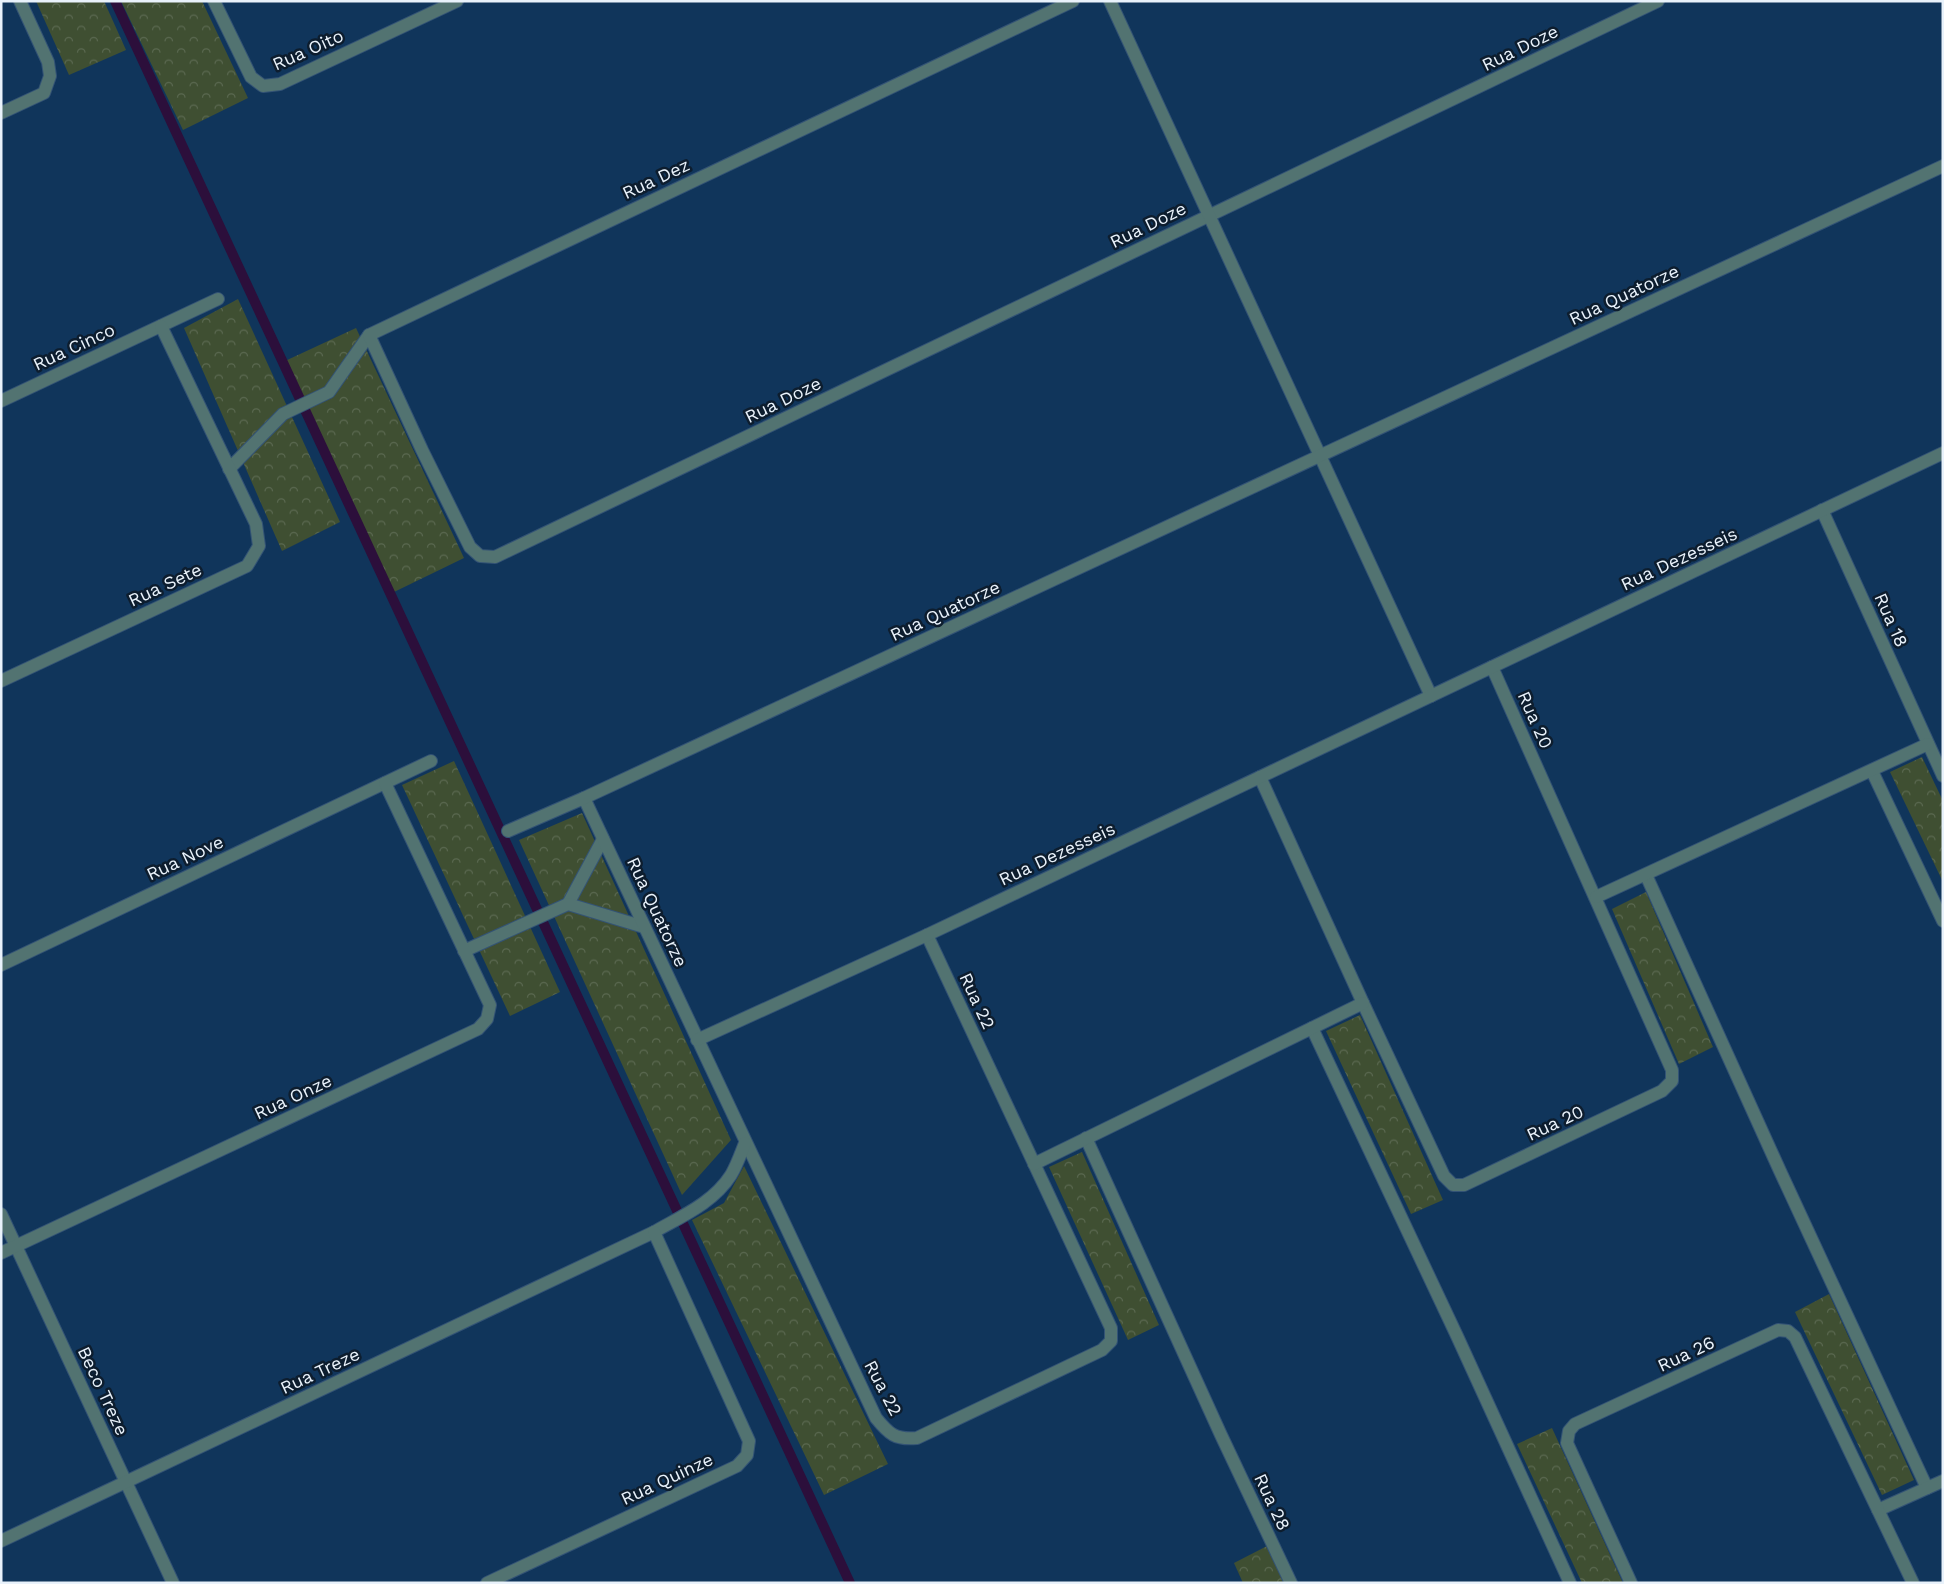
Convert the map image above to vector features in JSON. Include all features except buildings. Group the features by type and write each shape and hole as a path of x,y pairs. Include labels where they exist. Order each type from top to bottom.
{"street":[{"path":"1,114 44,93 50,76 48,62 20,1"},
{"name":"Rua Oito","path":"214,1 251,77 263,86 280,84 457,1"},
{"name":"Rua Dez","path":"369,335 1073,1"},
{"name":"Rua Doze","path":"1110,1 1320,456"},
{"name":"Rua Doze","path":"369,335 422,450 470,547 480,556 495,557 1658,1"},
{"name":"Rua Quatorze","path":"508,831 584,798 1943,166"},
{"name":"Rua Cinco","path":"1,401 218,299"},
{"path":"161,326 229,469 283,414 329,392 369,335"},
{"name":"Rua Dezesseis","path":"697,1040 927,935 1943,453"},
{"path":"1320,456 1431,696"},
{"name":"Rua Sete","path":"1,681 247,566 259,546 256,524 229,469"},
{"name":"Rua 18","path":"1822,510 1943,776"},
{"name":"Rua 20","path":"1260,777 1362,1003 1444,1176 1453,1185 1464,1185 1662,1091 1672,1081 1672,1070 1492,667"},
{"path":"1596,897 1928,744"},
{"name":"Rua Nove","path":"1,965 432,761"},
{"path":"1872,771 1943,921"},
{"name":"Rua Onze","path":"1,1252 478,1029 488,1019 490,1005 385,783"},
{"name":"Rua Quatorze","path":"584,798 697,1040"},
{"path":"464,951 564,906 603,839"},
{"path":"1646,874 1780,1172 1927,1488"},
{"path":"564,906 644,927"},
{"name":"Rua 22","path":"697,1040 876,1418 888,1433 904,1439 917,1438 1102,1350 1111,1341 1111,1328 927,935"},
{"path":"1034,1164 1362,1003"},
{"path":"1312,1028 1457,1336 1570,1583"},
{"name":"Rua 28","path":"1086,1138 1221,1435 1291,1583"},
{"name":"Rua Treze","path":"1,1542 654,1232 693,1210 723,1187 733,1173 745,1143"},
{"name":"Beco Treze","path":"1,1214 173,1583"},
{"name":"Rua Quinze","path":"487,1583 737,1466 746,1455 749,1441 654,1232"},
{"name":"Rua 26","path":"1631,1583 1568,1443 1569,1431 1575,1424 1778,1330 1788,1331 1795,1337 1913,1583"},
{"path":"1878,1510 1943,1481"}],"green space":[{"path":"36,1 104,1 126,50 69,75"},
{"path":"121,1 202,1 248,98 183,130"},
{"path":"238,299 340,522 282,551 184,328"},
{"path":"356,328 464,558 394,592 285,361"},
{"path":"1922,757 1943,801 1943,882 1890,772"},
{"path":"454,761 560,992 510,1016 402,785"},
{"path":"582,813 731,1140 682,1195 519,840"},
{"path":"1646,892 1713,1047 1679,1064 1612,909"},
{"path":"1360,1015 1443,1200 1411,1214 1326,1031"},
{"path":"1082,1152 1159,1325 1128,1340 1049,1167"},
{"path":"744,1166 888,1464 824,1495 692,1220 724,1203"},
{"path":"1829,1294 1914,1480 1882,1495 1795,1312"},
{"path":"1552,1428 1623,1583 1582,1583 1517,1444"},
{"path":"1267,1546 1284,1583 1243,1583 1234,1563"}],"waterway":[{"path":"115,1 850,1583"}]}
